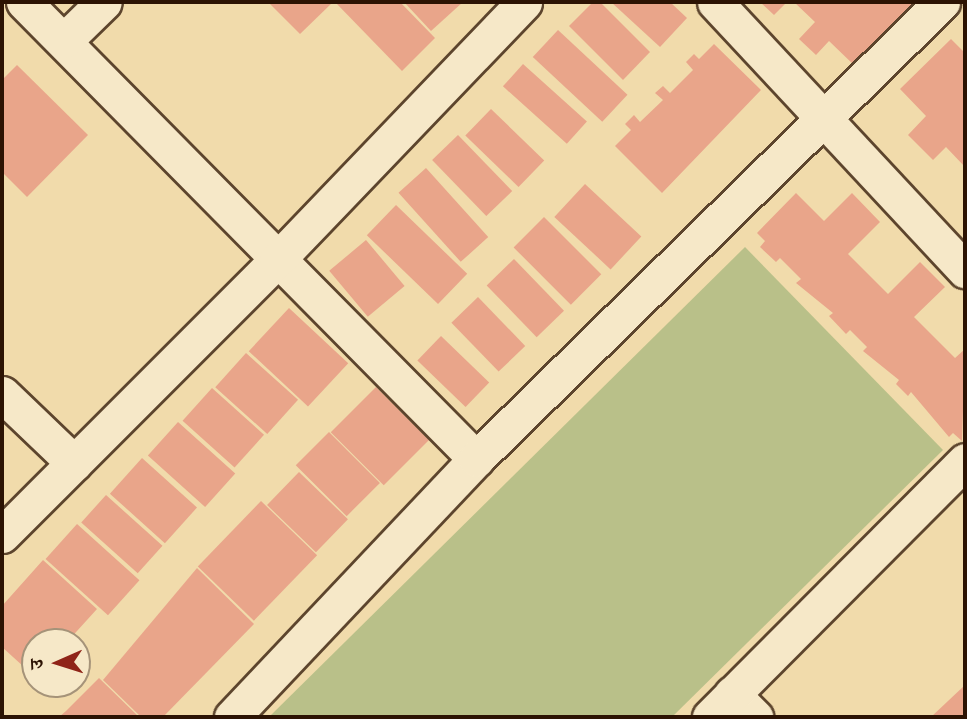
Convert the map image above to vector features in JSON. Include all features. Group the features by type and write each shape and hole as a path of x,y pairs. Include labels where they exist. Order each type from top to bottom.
{"street":[{"path":"24,2 65,40 277,260 477,459"},
{"path":"65,40 104,2"},
{"path":"2,536 277,260 524,2"},
{"path":"715,2 965,270"},
{"path":"232,717 477,459 821,116 942,2"},
{"path":"2,394 74,463"},
{"path":"732,710 965,461"}],"green space":[{"path":"745,247 943,450 672,717 269,717"}],"building":[{"path":"268,2 333,2 300,34"},
{"path":"335,2 400,2 435,38 402,71"},
{"path":"404,2 463,2 431,31"},
{"path":"593,2 600,2 650,52 623,80 569,26"},
{"path":"611,2 670,2 687,18 660,47"},
{"path":"760,2 787,2 774,15"},
{"path":"794,2 911,2 915,6 856,67 829,41 816,55 799,39 815,22"},
{"path":"558,30 627,95 602,122 533,57"},
{"path":"951,39 965,53 965,167 946,147 933,160 908,135 926,116 900,89"},
{"path":"714,44 761,90 662,193 615,146 631,130 625,124 634,115 640,122 663,100 655,93 663,86 670,93 693,70 686,62 694,54 699,59"},
{"path":"523,64 587,122 567,144 503,86"},
{"path":"17,65 88,135 27,197 2,172 2,80"},
{"path":"491,109 544,160 519,187 465,136"},
{"path":"458,135 512,191 486,216 432,160"},
{"path":"426,168 488,237 461,262 399,193"},
{"path":"585,184 641,237 611,269 554,217"},
{"path":"796,193 824,221 852,193 880,222 848,254 888,294 920,262 945,287 914,317 955,358 965,349 962,441 953,433 949,437 911,392 908,396 896,384 899,380 863,351 867,347 850,330 846,334 829,316 833,313 796,283 801,279 780,258 776,262 760,247 765,241 757,233"},
{"path":"396,205 467,274 438,304 367,235"},
{"path":"544,217 601,274 571,305 514,247"},
{"path":"366,240 405,286 368,317 329,271"},
{"path":"514,259 564,311 537,337 487,285"},
{"path":"478,297 525,346 499,372 451,323"},
{"path":"289,308 348,363 308,406 249,351"},
{"path":"441,336 489,383 466,407 417,360"},
{"path":"246,353 298,400 267,434 215,387"},
{"path":"376,387 429,440 384,485 331,432"},
{"path":"212,388 264,435 235,468 183,421"},
{"path":"178,422 235,474 205,507 148,455"},
{"path":"329,432 380,483 347,516 296,465"},
{"path":"142,458 197,508 165,543 110,494"},
{"path":"299,472 348,519 316,552 267,505"},
{"path":"106,495 162,546 138,573 81,522"},
{"path":"261,501 317,555 254,621 198,566"},
{"path":"77,524 139,580 108,615 46,559"},
{"path":"43,560 97,609 80,628 21,628 21,664 2,647 2,606"},
{"path":"197,568 254,624 163,717 141,717 103,680"},
{"path":"99,678 139,717 59,717 79,698 91,698 91,686"},
{"path":"965,685 965,717 931,717"}]}
